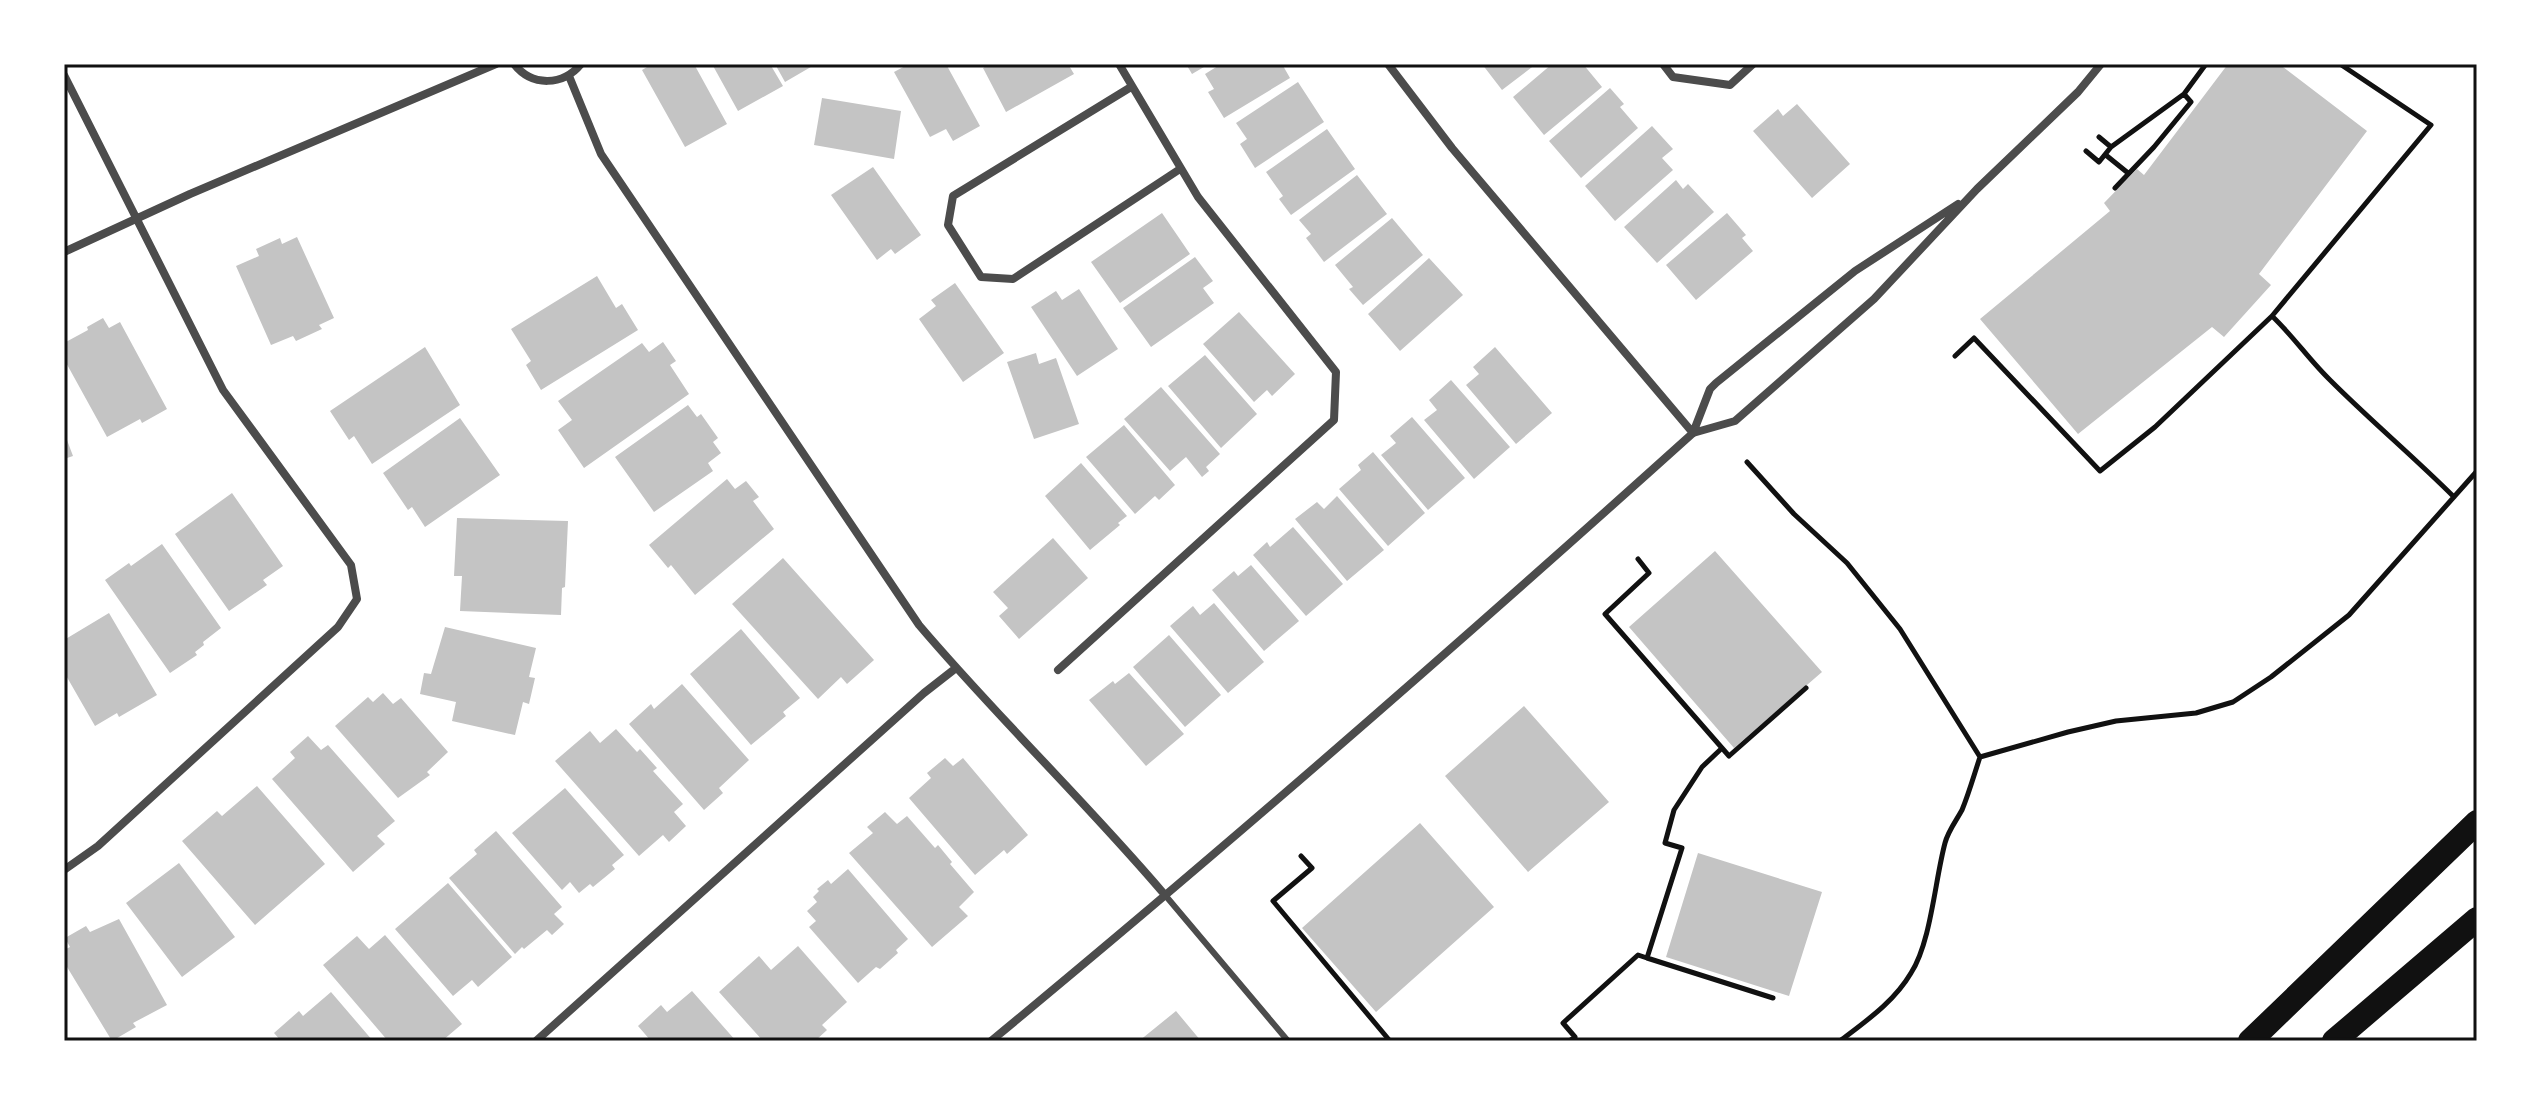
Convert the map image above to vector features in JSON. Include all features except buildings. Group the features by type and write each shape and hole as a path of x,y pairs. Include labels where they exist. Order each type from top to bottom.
{"highway":[{"path":"2250,1041 2477,822"},
{"path":"2334,1041 2477,919"}],"street":[{"path":"64,252 496,64"},
{"path":"514,64 529,77 542,81 556,81 569,76 581,64"},
{"path":"1058,670 1334,420 1336,372 1198,197 1119,64"},
{"path":"1388,64 1452,148 1693,433"},
{"path":"1663,64 1673,77 1730,85 1753,64"},
{"path":"991,1041 1509,598 1693,433 1735,421 1874,299 1972,195 2078,92 2101,64"},
{"path":"64,75 223,390 351,565 357,599 338,627 98,846 64,870"},
{"path":"569,76 601,154 919,625 1165,895"},
{"path":"1131,87 953,196 948,225 981,277 1013,279 1180,169"},
{"path":"1693,433 1710,389 1716,383 1855,271 1972,195"},
{"path":"536,1041 956,668"}],"lane":[{"path":"1165,895 1288,1041"}],"path":[{"path":"2086,151 2099,162 2107,156 2111,147 2184,94 2206,64"},
{"path":"1955,356 1974,338 2100,471 2155,427 2272,316 2431,125 2340,64"},
{"path":"2115,188 2191,102 2184,94"},
{"path":"2099,137 2111,147"},
{"path":"2107,156 2128,173"},
{"path":"2272,316 2293,336 2327,378 2409,451 2454,497"},
{"path":"1747,462 1794,514 1847,563 1900,629 1980,757"},
{"path":"1980,757 2116,721 2196,713 2233,702 2271,677 2349,615 2477,471"},
{"path":"1638,559 1649,573 1605,614 1729,756 1806,688"},
{"path":"1647,958 1682,848 1665,843 1674,810 1702,767 1721,749"},
{"path":"1840,1041 1893,997 1913,971 1931,917 1946,838 1963,808 1980,757"},
{"path":"1301,856 1312,868 1273,901 1390,1041"},
{"path":"1569,1041 1575,1037 1563,1023 1638,955 1773,998"}]}
